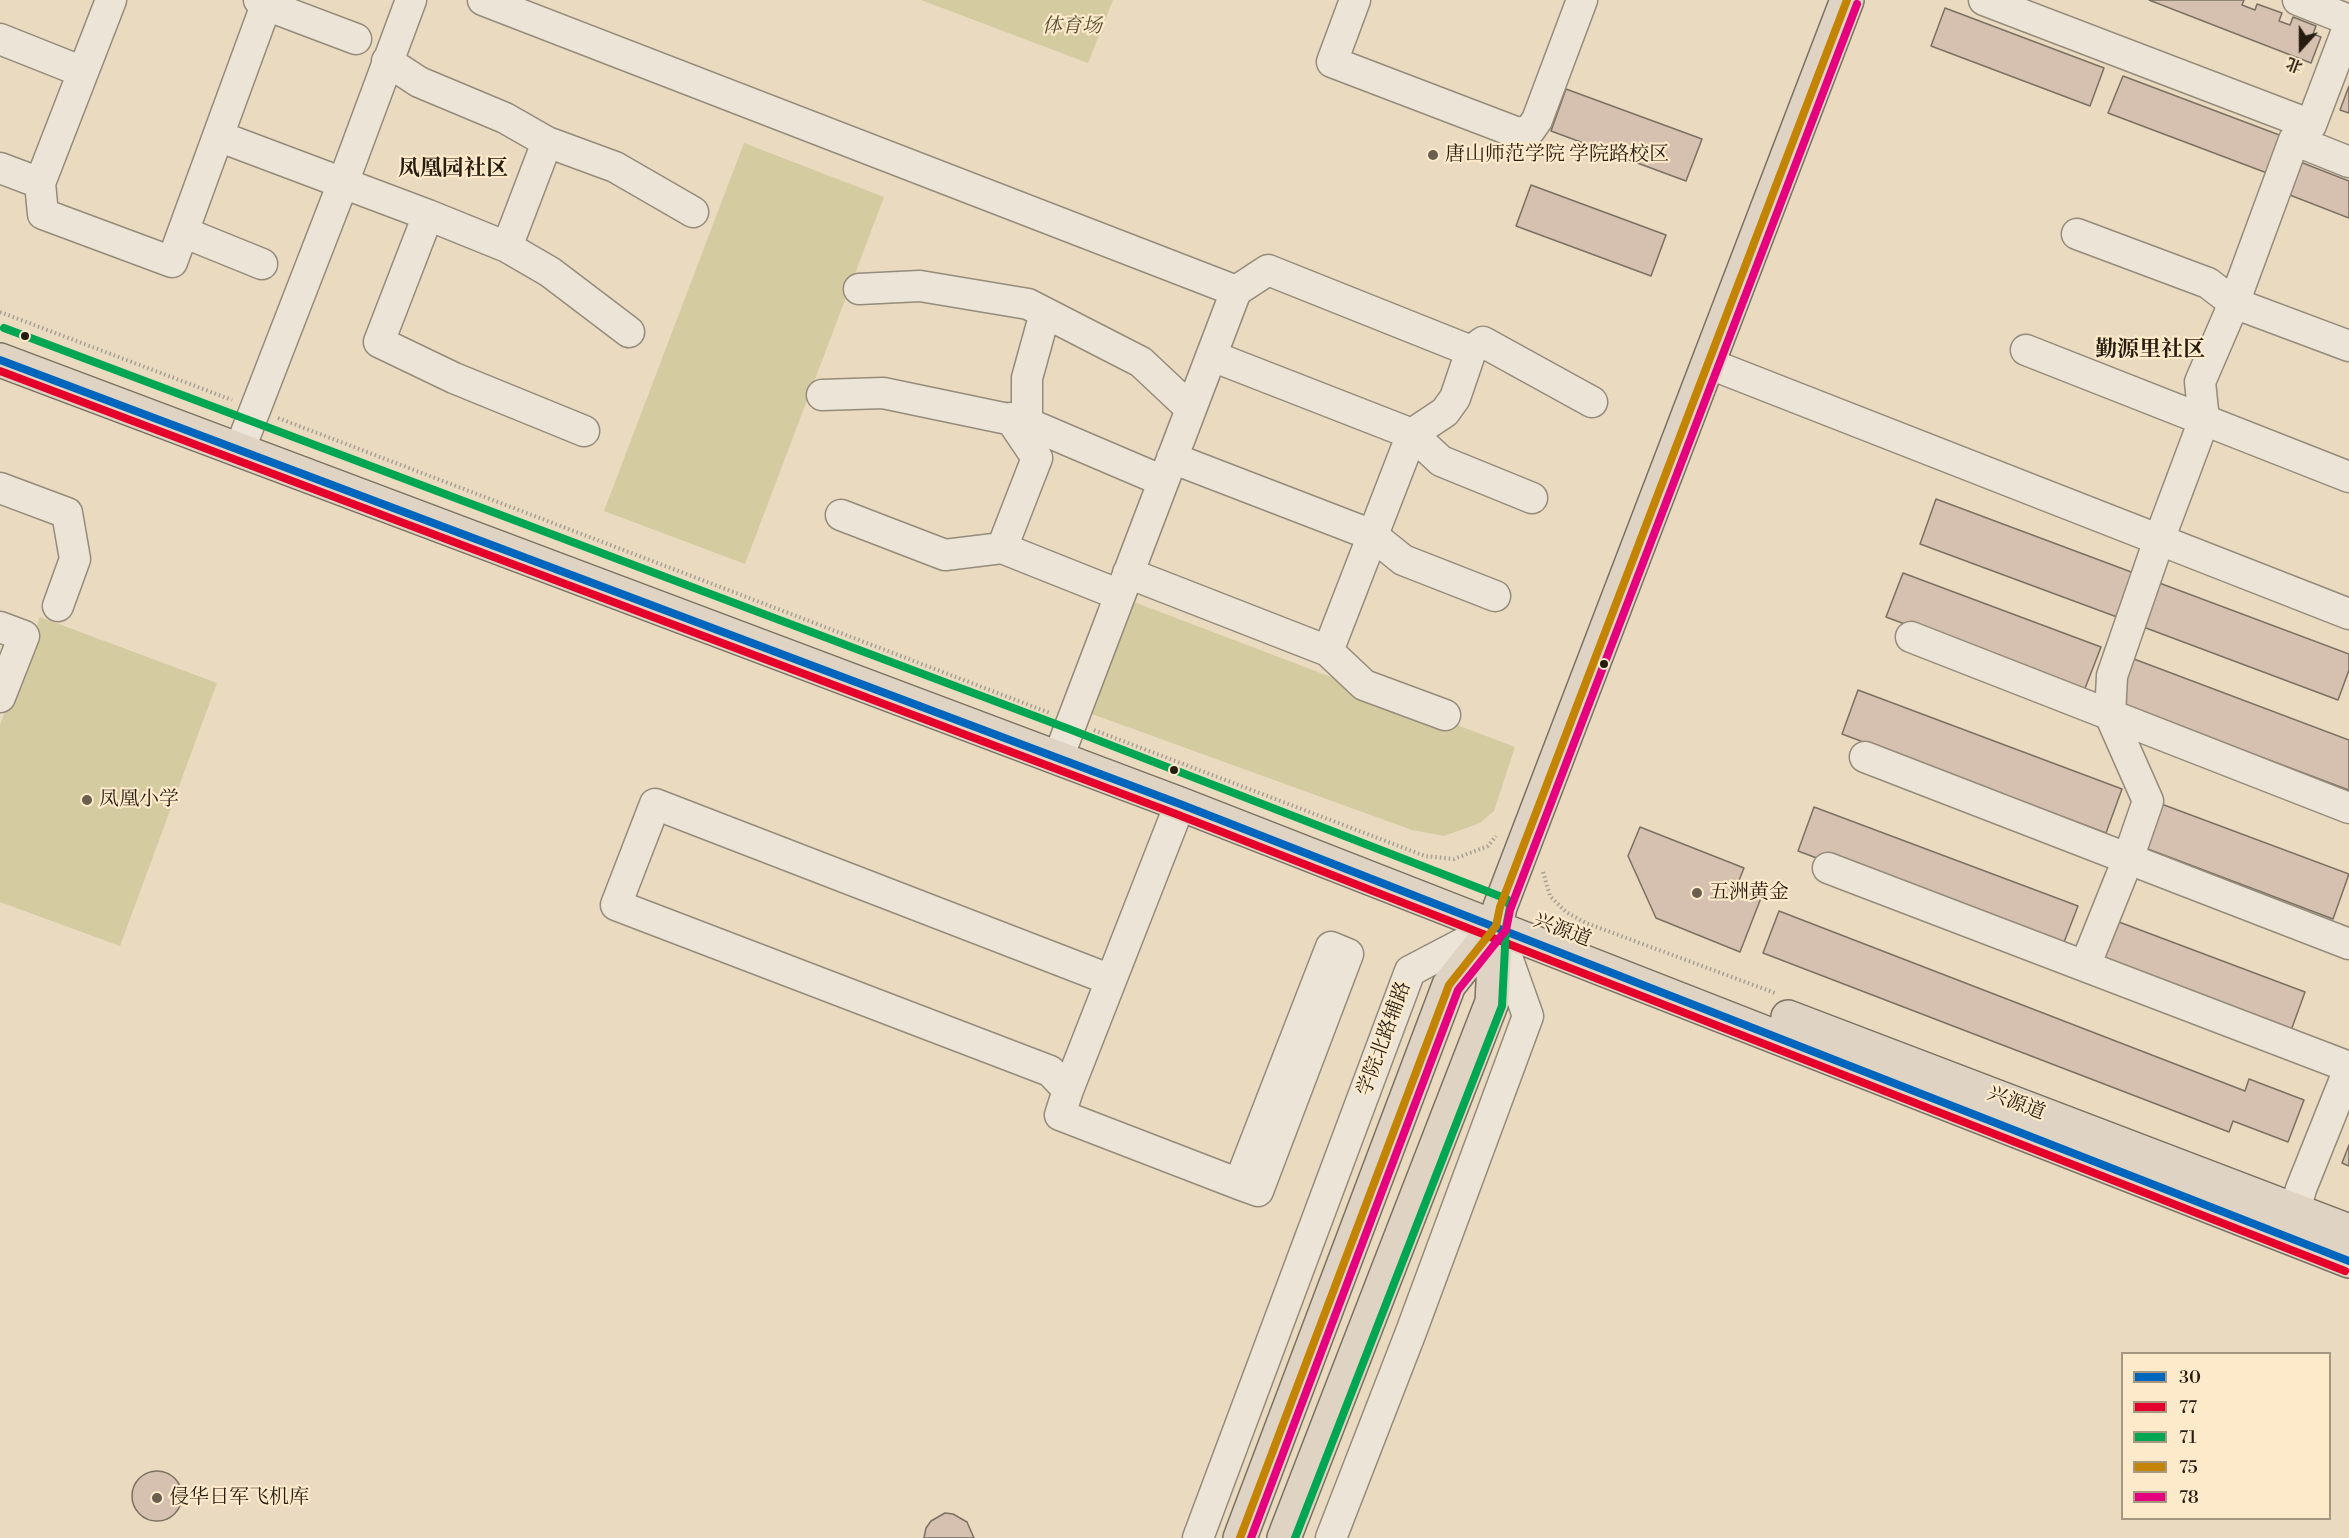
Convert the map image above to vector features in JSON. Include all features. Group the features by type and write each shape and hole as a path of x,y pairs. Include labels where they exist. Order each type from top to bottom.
{"main road":[{"path":"1240,1538 1449,986 1498,917 1847,0"},
{"name":"兴源道","path":"0,338 1065,739 1498,917 2291,1224 2349,1261"},
{"name":"兴源道","path":"0,360 247,431"},
{"name":"兴源道","path":"1065,739 1180,804 1498,917"},
{"path":"1284,1538 1492,1002 1498,917"},
{"name":"兴源道","path":"2291,1224 2349,1231"}],"street":[{"path":"111,0 40,183 43,214 172,262 218,136 262,3 356,39"},
{"path":"247,431 411,0"},
{"path":"483,0 1236,291"},
{"path":"1342,0 1321,57 1518,133 1530,130 1537,120 1582,0"},
{"path":"1332,62 1355,0"},
{"path":"1984,0 2303,132 2349,162"},
{"path":"2298,0 2349,20"},
{"path":"2085,966 2128,859 2148,801 2110,715 2112,676 2204,420 2200,382 2349,25"},
{"path":"0,39 83,72"},
{"path":"387,60 419,82 505,118 547,142 615,167 693,212"},
{"path":"218,136 507,247 550,272 628,332"},
{"path":"507,247 547,142"},
{"path":"0,168 40,183"},
{"path":"428,215 379,342 454,378 584,431"},
{"path":"183,232 262,264"},
{"path":"2077,234 2208,283 2234,303 2349,346"},
{"path":"1065,739 1236,291 1268,270 1471,351"},
{"path":"859,289 920,286 1028,304 1141,362 1191,409"},
{"path":"1002,548 1037,458 1018,421 1027,378 1046,313"},
{"path":"1328,651 1412,434 1444,412 1455,398 1471,351 1484,342 1592,402"},
{"path":"2026,350 2349,477"},
{"path":"1212,356 1412,434 1441,461 1532,498"},
{"path":"1710,364 2349,614"},
{"path":"822,395 883,393 1018,421 1372,535 1402,561 1495,596"},
{"path":"0,488 67,513 75,559 58,606"},
{"path":"841,515 945,555 1002,548 1124,584 1328,651 1364,685 1445,715"},
{"path":"0,627 24,636 0,697"},
{"path":"1911,637 2349,808"},
{"path":"1865,757 2349,944"},
{"path":"1068,1090 1050,1071 616,905 655,804 1111,980"},
{"path":"1180,804 1060,1115 1239,1184 1258,1191 1348,954 1331,947 1239,1184"},
{"path":"1828,868 2349,1068 2301,1189 2291,1224"},
{"path":"1331,1538 1411,1332 1528,1016 1498,917"},
{"name":"学院北路辅路","path":"1198,1538 1410,971 1498,917"},
{"path":"1296,1280 1331,1296"},
{"path":"1372,1312 1411,1332"}],"path":[{"path":"0,312 247,431 1065,739 1425,856 1454,859"}],"green space":[{"name":"体育场","path":"921,0 1113,0 1088,63"},
{"path":"744,143 884,197 745,564 604,511"},
{"path":"1134,602 1515,747 1494,811 1480,823 1444,836 1412,830 1092,714"},
{"name":"凤凰小学","path":"40,617 217,683 120,946 0,902 0,725"}],"building":[{"path":"2149,0 2244,0 2242,5 2255,10 2257,4 2282,13 2279,21 2290,25 2293,17 2316,26 2313,34 2321,37 2311,63"},
{"path":"1945,8 2104,68 2090,106 1931,46"},
{"path":"2123,76 2282,136 2267,173 2108,113"},
{"path":"2349,86 2349,113 2340,110"},
{"path":"1566,89 1702,139 1686,181 1551,131"},
{"path":"2295,160 2349,181 2349,218 2282,192"},
{"path":"1531,185 1666,235 1651,276 1516,226"},
{"path":"1936,499 2134,573 2117,617 1920,544"},
{"path":"1903,573 2101,647 2084,691 1886,617"},
{"path":"2154,581 2349,654 2349,670 2338,700 2138,625"},
{"path":"2126,656 2349,740 2349,790 2109,700"},
{"path":"1858,690 2122,789 2106,833 1842,734"},
{"path":"2148,799 2349,874 2333,919 2132,843"},
{"path":"1814,807 2078,906 2061,950 1798,851"},
{"name":"五洲黄金","path":"1640,827 1744,868 1736,888 1761,898 1740,952 1656,918 1628,856"},
{"path":"1779,911 2245,1091 2249,1079 2304,1100 2288,1142 2233,1121 2229,1132 1763,953"},
{"path":"2103,916 2305,992 2289,1036 2087,960"},
{"path":"2349,1145 2349,1166 2342,1163"},
{"name":"侵华日军飞机库","path":"157,1471 166,1473 177,1482 182,1496 180,1505 171,1516 157,1521 148,1519 137,1510 132,1496 134,1487 143,1476"},
{"path":"945,1513 953,1514 967,1522 974,1538 924,1538 926,1528 931,1521"}],"transit line":[{"name":"75","path":"1240,1538 1449,985 1496,926 1500,907 1847,0"},
{"name":"78","path":"1251,1538 1458,990 1506,930 1510,910 1857,4"},
{"name":"71","path":"4,328 1069,729 1507,899 1510,907 1506,927 1502,1006 1295,1538"},
{"name":"30","path":"0,360 1180,804 2349,1261"},
{"name":"77","path":"0,371 1176,814 2345,1271"}],"place":[{"name":"唐山师范学院 学院路校区","path":"1433,155"},
{"name":"凤凰小学","path":"87,800"},
{"name":"五洲黄金","path":"1697,893"},
{"name":"侵华日军飞机库","path":"157,1498"}],"district":[{"name":"凤凰园社区","path":"453,170"},
{"name":"勤源里社区","path":"2150,351"}]}
